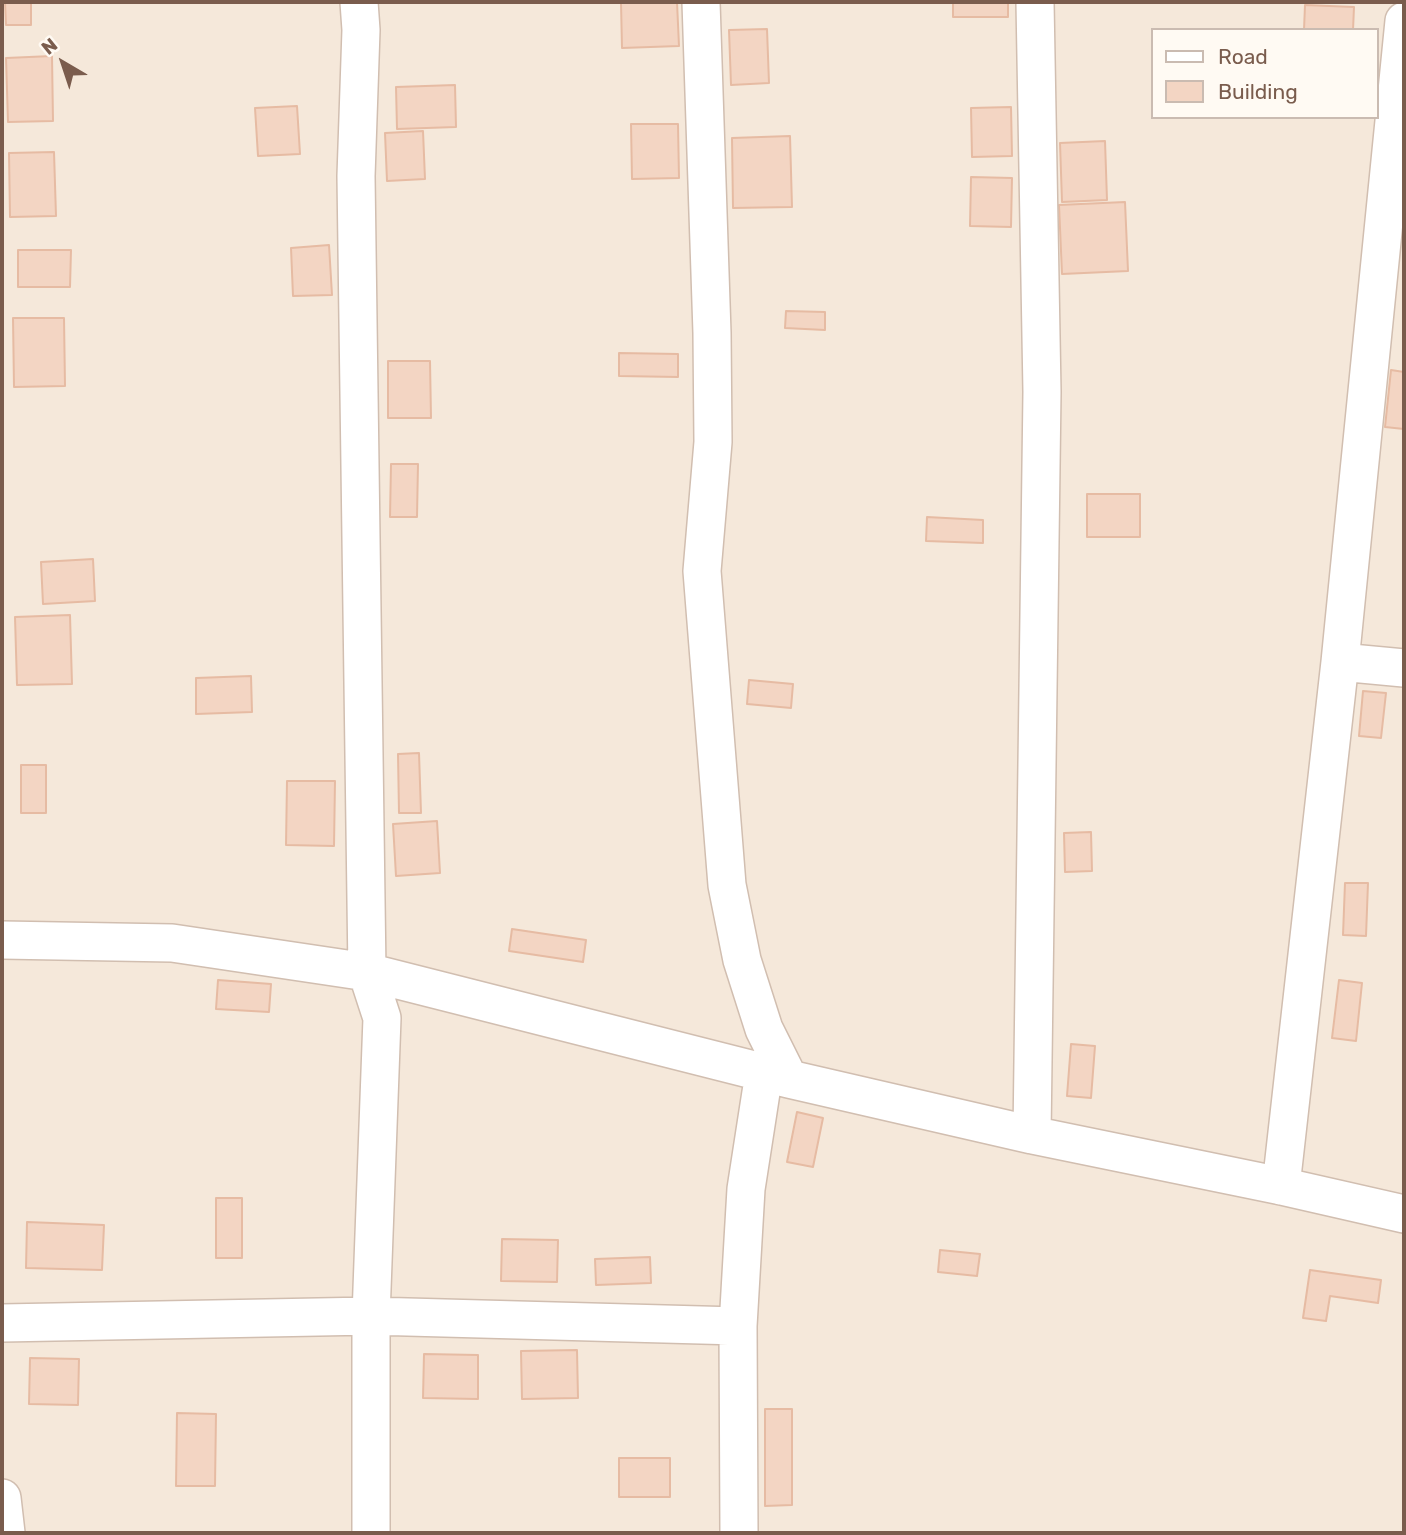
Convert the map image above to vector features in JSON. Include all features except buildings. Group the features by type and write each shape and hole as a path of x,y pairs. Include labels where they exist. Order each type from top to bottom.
{"street":[{"path":"359,2 361,30 356,176 367,972 382,1018 371,1316 371,1533"},
{"path":"701,2 713,428 702,571 727,885 741,960 777,1076 746,1189 738,1326 739,1533"},
{"path":"1032,1135 1042,392 1035,2"},
{"path":"1281,1186 1340,662 1404,21"},
{"path":"1340,662 1404,668"},
{"path":"2,940 172,943 367,972 777,1076 1032,1135 1404,1214"},
{"path":"2,1323 371,1316 738,1326"},
{"path":"2,1498 6,1533"}],"shaded area":[{"path":"2,2 1404,2 1404,1533 2,1533"}]}
